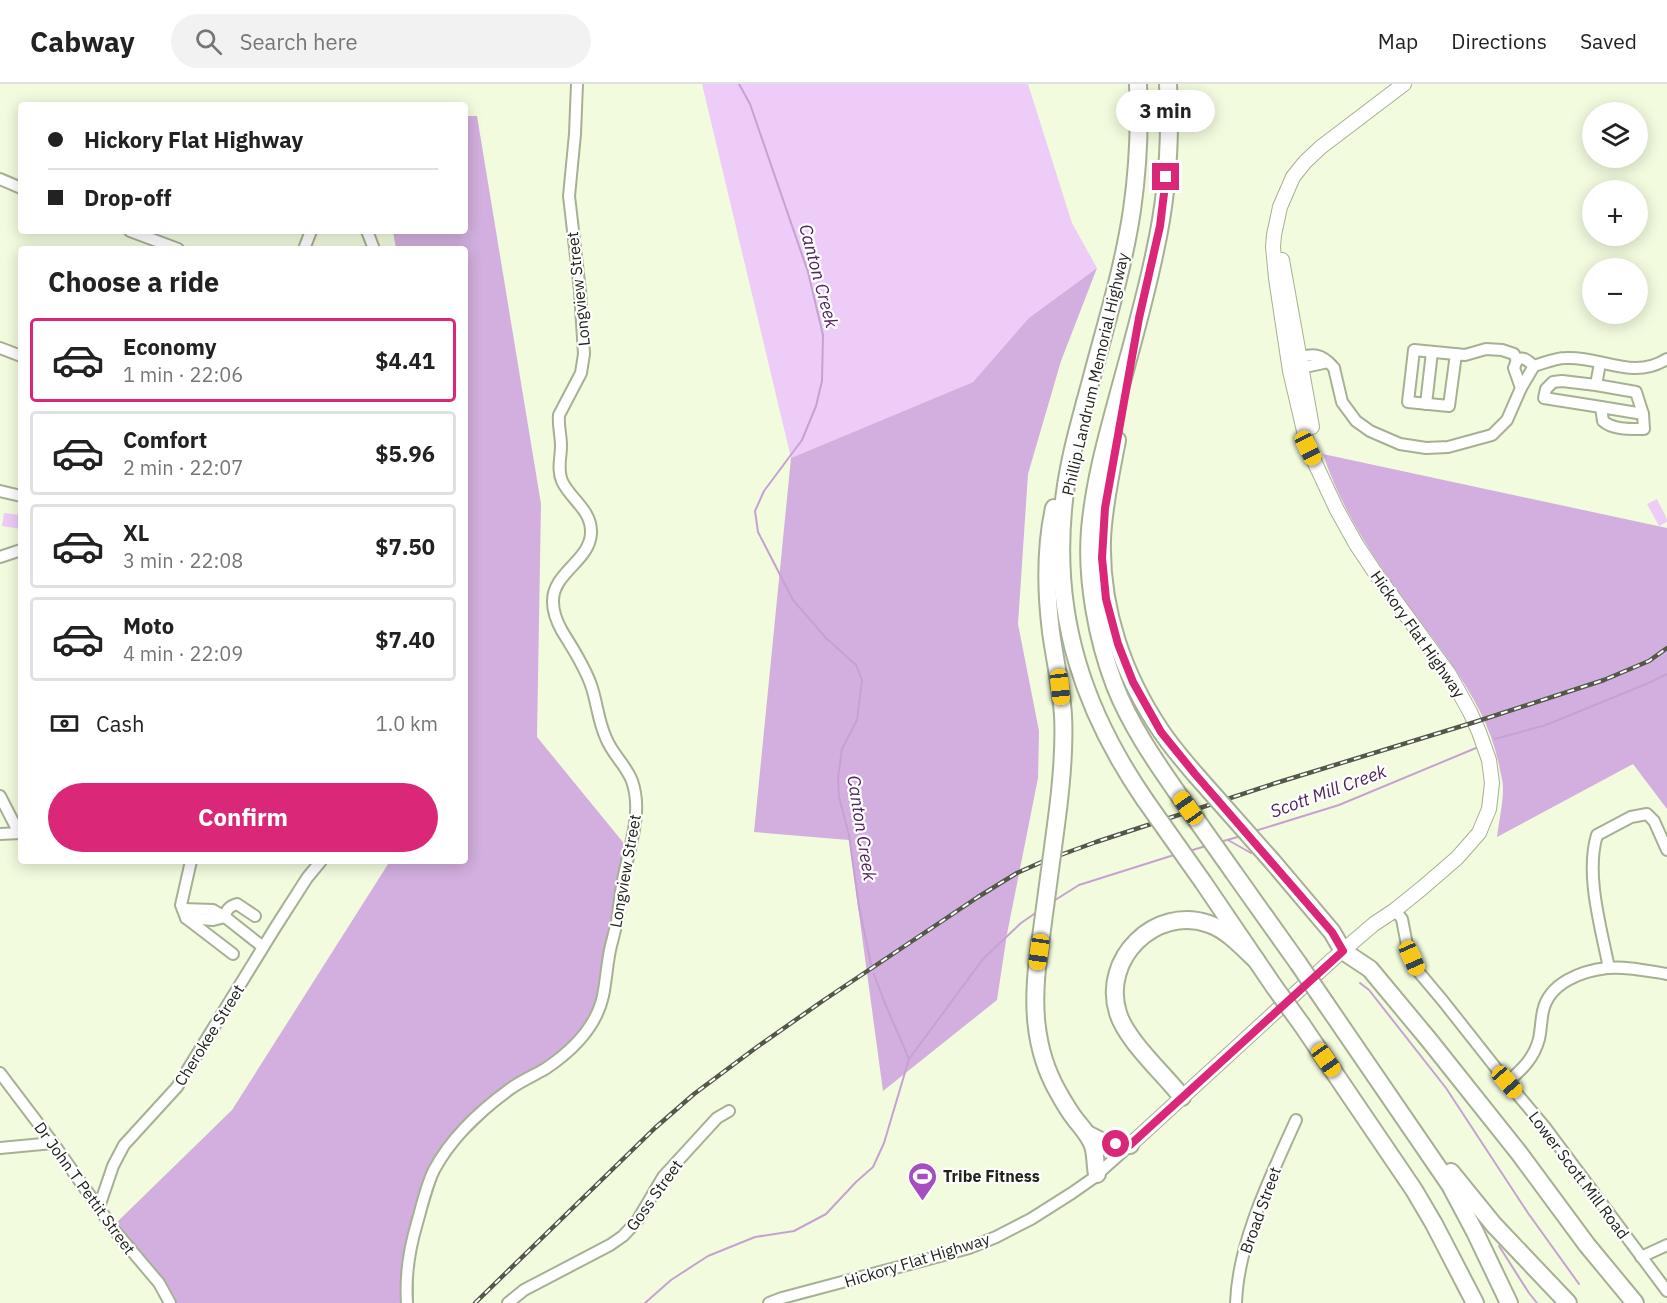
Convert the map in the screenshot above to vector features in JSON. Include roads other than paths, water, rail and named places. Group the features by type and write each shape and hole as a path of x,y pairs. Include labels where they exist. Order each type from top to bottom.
{"highway":[{"name":"Phillip Landrum Memorial Highway","path":"1138,84 1139,133 1132,212 1115,288 1077,433 1066,488 1062,528 1062,580 1072,645 1096,716 1111,746 1145,800 1414,1190 1475,1303"},
{"name":"Phillip Landrum Memorial Highway","path":"1168,84 1168,152 1164,202 1156,250 1098,476 1090,531 1091,574 1099,633 1115,686 1138,734 1450,1185 1509,1303"},
{"path":"1139,318 1105,508 1102,541 1103,578 1111,621 1133,682 1161,732 1332,932 1343,951 1370,969 1519,1153 1587,1245 1635,1303"},
{"path":"1077,433 1055,506 1048,545 1048,607 1060,687 1063,767 1039,952 1035,1011 1044,1062 1057,1091 1093,1145 1097,1174"},
{"path":"1182,1097 1122,1023 1114,990 1124,956 1137,939 1156,926 1185,920 1217,927 1256,960"},
{"path":"1397,1107 1494,1225 1568,1303"},
{"path":"1087,1134 1103,1142 1130,1145"},
{"path":"1587,1245 1624,1303"}],"main road":[{"name":"Hickory Flat Highway","path":"1130,1145 1343,951 1447,867 1475,838 1483,826 1489,809 1492,783 1489,760 1479,732 1458,689 1366,561 1336,508 1321,472 1294,364 1274,253 1274,235 1280,207 1293,177 1305,162 1331,139 1404,84"},
{"path":"1332,932 1364,933"}],"street":[{"name":"Longview Street","path":"407,1303 405,1284 409,1250 434,1172 446,1151 489,1106 511,1088 546,1068 571,1048 583,1036 596,1017 603,996 626,860 636,820 637,805 632,780 606,738 591,686 584,668 556,619 553,601 558,584 584,552 591,533 582,507 562,482 560,468 559,415 580,373 584,354 580,291 569,196 577,84"},
{"path":"0,179 18,187"},
{"path":"138,234 170,246"},
{"path":"0,348 18,355"},
{"path":"1456,354 1449,406 1408,402 1414,350 1432,352 1456,354 1465,355 1486,349 1502,350 1514,354 1517,360 1514,368 1521,388"},
{"path":"1426,404 1432,352"},
{"path":"1294,364 1328,362 1334,368 1342,402 1356,421 1371,431 1400,444 1426,448 1448,447 1492,435 1507,420 1534,366 1566,358 1632,369 1647,367 1667,359"},
{"path":"1517,360 1525,359 1534,366"},
{"path":"1596,385 1600,363"},
{"path":"1601,407 1603,421 1609,426 1644,429 1643,414 1636,392 1562,381 1553,382 1546,389 1544,398 1601,407 1643,414"},
{"path":"0,491 18,495"},
{"path":"0,557 18,551"},
{"path":"0,796 18,829"},
{"path":"1609,968 1593,885 1594,844 1597,835 1631,818 1647,814 1654,821 1667,850"},
{"path":"0,834 18,833"},
{"path":"190,864 181,905 185,914 233,954"},
{"name":"Cherokee Street","path":"99,1208 113,1166 124,1145 177,1087 263,947 319,864"},
{"path":"225,917 231,906 237,904 255,916"},
{"name":"Lower Scott Mill Road","path":"1395,910 1402,919 1407,945 1418,970 1544,1126 1667,1291"},
{"path":"185,914 213,920 225,917"},
{"path":"225,917 263,947"},
{"path":"1507,1082 1523,1069 1535,1050 1546,1001 1550,994 1563,983 1580,975 1609,968 1667,974"},
{"name":"Dr John T Pettit Street","path":"0,1073 115,1231 159,1283 170,1303"},
{"name":"Goss Street","path":"508,1303 524,1290 623,1236 637,1221 663,1177 717,1118 729,1111"},
{"name":"Broad Street","path":"1236,1303 1240,1269 1247,1242 1269,1181 1296,1120"},
{"path":"0,1148 53,1143"},
{"name":"Hickory Flat Highway","path":"769,1303 969,1248 996,1237 1031,1219 1072,1193 1130,1145"},
{"path":"1641,1257 1667,1245"}],"waterway":[{"name":"Canton Creek","path":"739,84 750,104 808,272 823,335 822,381 816,406 802,440 764,491 755,511 758,532 793,600 826,638 856,665 862,680 857,720 842,749 838,778 839,797 849,835 859,907 871,964"},
{"name":"Scott Mill Creek","path":"1495,739 1546,725 1667,674"},
{"name":"Scott Mill Creek","path":"1255,831 1339,805 1476,748"},
{"name":"Scott Mill Creek","path":"1220,842 1241,836"},
{"path":"1228,840 1251,853"},
{"name":"Scott Mill Creek","path":"1189,851 1206,846"},
{"name":"Scott Mill Creek","path":"1052,902 1079,885 1174,855"},
{"name":"Canton Creek","path":"645,1303 671,1280 708,1256 755,1237 794,1231 826,1214 873,1167 884,1143 909,1059 983,959 1021,923 1037,912"},
{"name":"Canton Creek","path":"874,974 909,1059"},
{"path":"1360,983 1369,990 1446,1088 1528,1213 1579,1284"},
{"path":"1499,1246 1537,1303"}],"railway":[{"path":"475,1303 655,1128 694,1094 824,1000 1017,873 1096,842 1604,680 1649,661 1667,648"}],"place":[{"name":"Tribe Fitness","path":"922,1202"}]}
